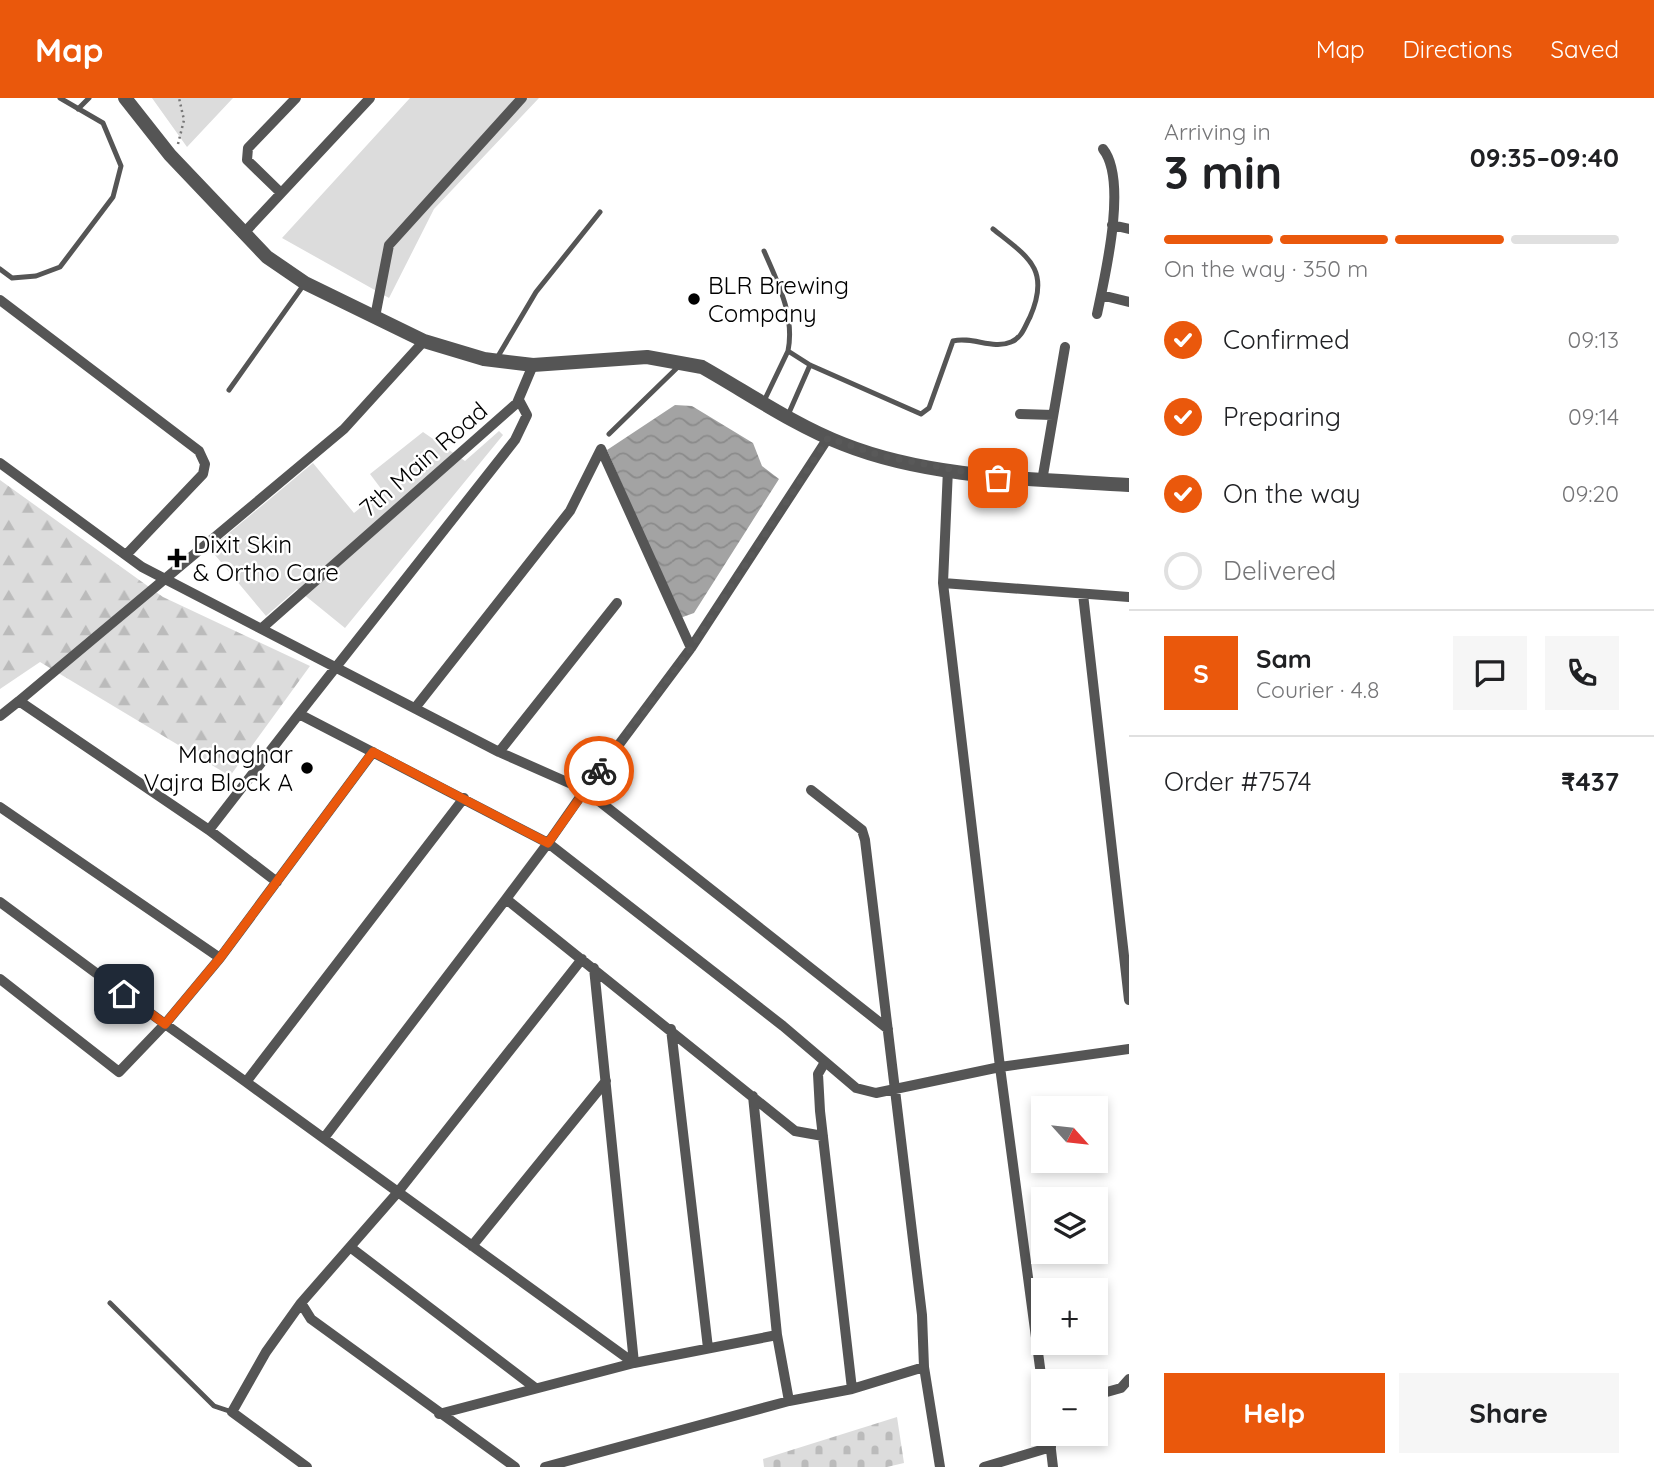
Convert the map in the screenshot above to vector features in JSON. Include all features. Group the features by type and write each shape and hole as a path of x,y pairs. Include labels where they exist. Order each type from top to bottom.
{"street":[{"path":"125,98 170,155 267,257 305,283 443,349 496,361 533,365 647,357 684,362 702,367 828,438 882,456 998,478 1129,485"},
{"path":"281,193 247,160 248,148 296,98"},
{"path":"243,234 370,98"},
{"path":"375,317 388,245 522,98"},
{"path":"1097,314 1112,225 1113,168 1103,149"},
{"path":"1112,225 1129,229"},
{"path":"1101,295 1129,302"},
{"path":"0,300 199,451 205,464 203,474 126,555"},
{"path":"0,716 344,429 424,341"},
{"path":"1042,481 1065,347"},
{"name":"7th Main Road","path":"262,628 519,400 533,365"},
{"path":"209,830 514,440 527,415 519,400"},
{"path":"1020,414 1053,415"},
{"path":"324,1138 548,843 691,648 828,438"},
{"path":"415,708 570,511 601,449 691,648"},
{"path":"0,463 126,555 166,579 499,752 585,790 888,1028"},
{"path":"948,469 943,583 1000,1067 1040,1369"},
{"path":"943,583 1129,597"},
{"path":"1083,594 1129,1000"},
{"path":"499,752 617,603"},
{"path":"19,701 209,830 277,883"},
{"path":"299,714 548,843 856,1088 876,1093 1000,1067 1129,1049"},
{"path":"0,979 119,1072 165,1024 220,958 373,752"},
{"path":"811,790 862,830 865,839 922,1315 924,1367 940,1467"},
{"path":"246,1082 464,798"},
{"path":"0,807 220,958"},
{"path":"506,899 795,1131 823,1136"},
{"path":"0,902 634,1363"},
{"path":"307,1467 232,1412 266,1352 301,1303 398,1192 582,959"},
{"path":"594,968 634,1363"},
{"path":"671,1029 708,1348"},
{"path":"825,1062 818,1074 823,1136 852,1389"},
{"path":"472,1246 606,1082"},
{"path":"753,1096 777,1335 789,1401"},
{"path":"350,1247 534,1387"},
{"path":"301,1303 311,1318 515,1467"},
{"path":"439,1414 634,1363 777,1335"},
{"path":"545,1467 789,1401 852,1389 924,1367"},
{"path":"1108,1392 1121,1388 1129,1379"},
{"path":"984,1467 1051,1447 1053,1467"}],"lane":[{"path":"0,269 12,278 36,276 60,267 113,197 121,166 103,123 60,98"},
{"path":"78,109 89,98"},
{"path":"496,361 503,343 536,292 600,212"},
{"path":"788,351 810,365 915,413 929,408 953,341 969,338 1000,345 1010,343 1020,337 1035,304 1040,286 1035,271 1025,255 993,229"},
{"path":"764,251 782,294 792,331 788,351 764,401"},
{"path":"229,390 305,283"},
{"path":"609,434 684,362"},
{"path":"788,415 810,365"},
{"path":"110,1303 214,1406 232,1412"}],"path":[{"path":"170,155 184,129 179,98"}],"green space":[{"path":"152,98 233,98 187,147"},
{"path":"410,98 539,98 434,209 389,298 282,238"},
{"path":"499,431 503,435 345,628 297,589 266,616 210,549 313,463 354,513 382,490 370,474 423,432 465,461"},
{"path":"0,480 163,597 310,666 230,776 40,662 0,689"},
{"path":"897,1417 904,1463 887,1467 764,1467 763,1459"}],"water":[{"path":"675,405 692,406 753,443 762,466 779,479 694,613 680,618 607,450"}],"way so far":[{"path":"599,771 691,648 828,438 882,456 998,478"}],"place":[{"name":"BLR Brewing Company","path":"694,299"},
{"name":"Dixit Skin & Ortho Care","path":"177,558"},
{"name":"Mahaghar Vajra Block A","path":"307,768"}],"route":[{"path":"124,994 165,1024 220,958 373,752 548,843 599,771"}]}
